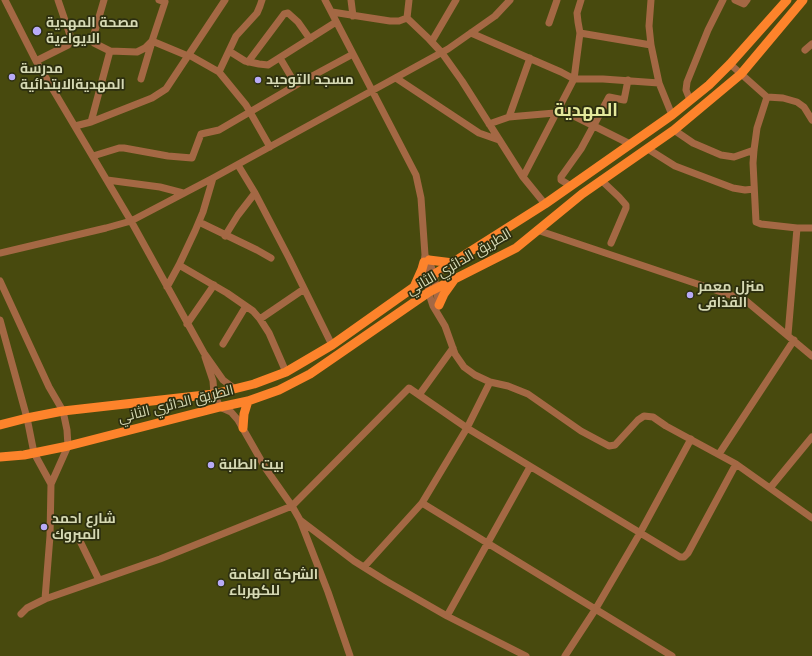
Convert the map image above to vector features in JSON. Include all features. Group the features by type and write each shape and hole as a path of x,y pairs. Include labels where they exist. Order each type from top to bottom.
{"main road":[{"name":"الطريق الدائري الثاني","path":"0,425 63,411 214,394 254,384 286,372 332,345 414,287 545,204 672,115 730,64 787,0"},
{"name":"الطريق الدائري الثاني","path":"34,453 68,446 248,401 279,390 310,374 432,291 516,248 601,180 674,130 740,74 803,0"},
{"path":"414,287 426,259 453,263"},
{"path":"439,309 444,294 455,278"},
{"path":"243,428 245,410 248,401"},
{"path":"0,457 34,453"}],"street":[{"path":"5,0 36,61 131,221 204,353 223,380 234,389"},
{"path":"36,61 68,45 70,42 70,35 58,0"},
{"path":"104,0 92,41 94,44 110,50 137,52 152,41"},
{"path":"75,126 91,122 161,93 172,81 225,0"},
{"path":"219,72 236,36 256,13 262,0"},
{"path":"325,0 416,174 421,198 426,259 432,291 433,306 439,309 453,348 459,361 464,367 475,375 490,382 513,388 528,394 582,431 608,446 615,445 632,425 644,416 653,417 736,464 812,518"},
{"path":"351,0 353,16"},
{"path":"409,0 408,18 442,53 522,177 545,204"},
{"path":"432,41 456,0"},
{"path":"0,253 131,221 238,165 442,53 495,16 510,0"},
{"path":"549,23 556,0"},
{"path":"522,177 574,80 580,33 577,13 581,0"},
{"path":"651,0 649,26 651,44 659,83 672,115"},
{"path":"690,100 686,90 687,82 708,30 724,0"},
{"path":"735,0 744,4 747,0"},
{"path":"141,79 163,1"},
{"path":"248,62 284,14 288,12 298,22 310,39"},
{"path":"332,12 390,21 399,21 408,18"},
{"path":"229,51 248,62 268,65 336,22"},
{"path":"471,33 561,72 574,80 603,79 659,83"},
{"path":"580,33 651,44"},
{"path":"152,41 189,56 219,72 250,111 270,147"},
{"path":"805,50 812,44"},
{"path":"91,122 110,50"},
{"path":"93,156 119,148 124,148 168,156 192,158 201,134 216,132 296,85 354,54"},
{"path":"280,58 296,85"},
{"path":"509,118 530,58"},
{"path":"730,64 766,97 783,98 797,102 804,108 812,120"},
{"path":"396,78 479,133 499,140"},
{"path":"571,186 561,180 561,177 582,149 609,97 624,100 628,80"},
{"path":"766,97 757,128 754,150 754,189 757,223 797,228 812,228"},
{"path":"489,124 509,118 557,111 594,126 630,144"},
{"path":"674,130 693,143 721,155 734,157 754,150"},
{"path":"648,149 675,166 733,188 745,190 754,189"},
{"path":"238,165 255,193 289,258 332,345"},
{"path":"167,287 179,265 198,222 213,178"},
{"path":"106,180 160,187 184,193"},
{"path":"601,180 624,202 626,208 612,243"},
{"path":"226,236 238,215 255,193"},
{"path":"198,222 271,258"},
{"path":"788,335 797,228"},
{"path":"537,230 745,300 812,356"},
{"path":"179,265 214,285 246,306 260,319 269,334 286,372"},
{"path":"0,281 49,387 63,411 67,430 68,446 51,484 50,536 45,599"},
{"path":"187,324 214,285"},
{"path":"260,319 304,289"},
{"path":"223,344 246,306"},
{"path":"0,320 27,418 34,453 51,484"},
{"path":"719,454 794,340"},
{"path":"419,395 453,348"},
{"path":"204,353 213,381 214,394 220,407 231,412 243,428 266,469 300,520 328,592 350,656"},
{"path":"364,567 422,503 467,428 490,382"},
{"path":"21,614 27,608 45,599 160,559 292,506 407,389 412,390 467,428 530,467 680,557 684,557 688,553 736,464"},
{"path":"770,488 812,438"},
{"path":"565,656 595,610 640,533 691,439"},
{"path":"447,616 530,467"},
{"path":"422,503 672,656"},
{"path":"300,520 364,567 447,616 526,656"},
{"path":"50,536 75,537 79,539 98,580"}],"place":[{"name":"مصحة المهدية الايواءية","path":"37,31"},
{"name":"مدرسة المهديةالابتدائية","path":"12,77"},
{"name":"مسجد التوحيد","path":"258,80"},
{"name":"منزل معمر القذافى","path":"690,295"},
{"name":"بيت الطلبة","path":"211,465"},
{"name":"شارع احمد المبروك","path":"44,527"},
{"name":"الشركة العامة للكهرباء","path":"221,583"}],"district":[{"name":"المهدية","path":"586,111"}]}
